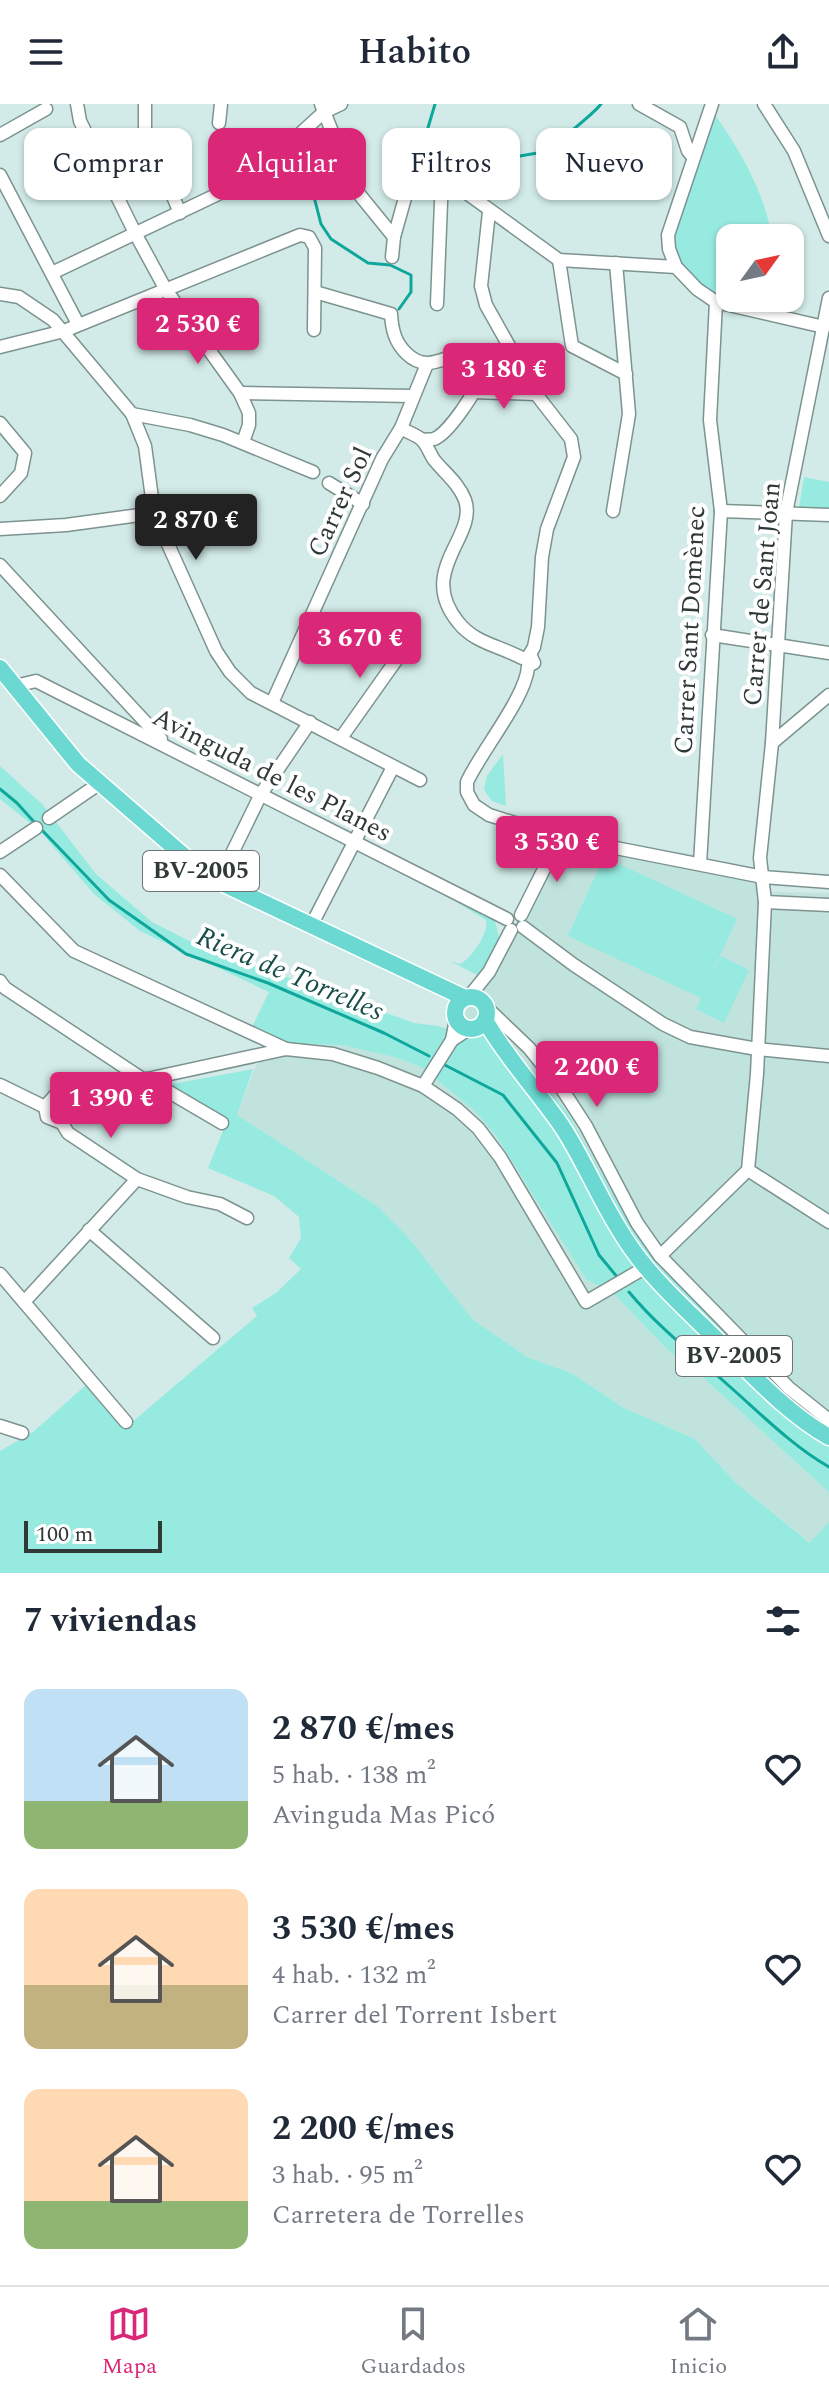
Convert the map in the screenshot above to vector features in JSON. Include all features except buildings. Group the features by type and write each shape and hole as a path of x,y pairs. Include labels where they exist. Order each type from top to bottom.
{"main road":[{"name":"BV-2005","path":"0,668 78,764 207,876 420,975 471,1012 552,1112 579,1155 640,1270 794,1414 829,1437"}],"street":[{"path":"77,104 80,121 166,290 240,393 249,413 249,425 243,442"},
{"path":"145,104 145,130 180,213"},
{"path":"219,123 221,104"},
{"path":"302,128 322,108 341,104"},
{"path":"639,104 680,127 693,157"},
{"path":"712,104 668,235 669,249 676,267 697,289 716,302"},
{"path":"764,104 794,151 828,228"},
{"path":"322,108 355,189 394,237"},
{"path":"0,135 46,109"},
{"path":"0,175 78,324"},
{"path":"52,273 208,199"},
{"path":"392,257 405,200"},
{"path":"437,304 441,200"},
{"path":"473,200 559,260 676,267"},
{"path":"489,212 481,286 486,305 536,394 571,439 574,457 547,529 542,557 538,627 534,647 527,659 527,676 475,765 467,782 467,792 474,805 489,815 560,837 763,877 829,882"},
{"path":"0,347 64,331 289,237 309,237 315,248 314,330"},
{"path":"559,260 572,346 626,374"},
{"path":"613,511 629,414 616,263"},
{"path":"315,292 391,314 392,330 400,346 413,360 427,364 443,362 455,355 471,355 480,376 473,392 449,427 436,438 422,440"},
{"path":"0,294 19,297 53,320 132,414 145,446 154,513 216,651 230,672 251,693 420,780"},
{"name":"Carrer de Sant Joan","path":"765,902 760,858 772,743 786,513 829,298"},
{"path":"53,320 65,300"},
{"name":"Carrer Sant Domènec","path":"700,864 721,511 710,420 716,302"},
{"path":"781,312 827,319"},
{"name":"Carrer Sol","path":"272,703 382,459 401,428 427,364"},
{"path":"473,392 536,394"},
{"path":"240,393 413,396"},
{"path":"132,414 190,425 243,442 313,472"},
{"path":"0,423 25,453 21,473 0,496"},
{"path":"401,428 422,440 433,459 459,486 467,503 465,521 444,575 447,604 458,622 474,638 527,659"},
{"path":"329,483 363,504"},
{"path":"721,511 829,515"},
{"path":"0,529 66,525 154,513"},
{"path":"0,565 167,745"},
{"path":"712,635 829,653"},
{"path":"341,738 409,642"},
{"name":"Avinguda de les Planes","path":"15,686 36,681 516,923 663,1024 690,1037 757,1049 829,1056"},
{"path":"772,743 829,695"},
{"path":"218,882 261,794 310,722"},
{"path":"312,924 393,767"},
{"path":"49,818 100,783"},
{"path":"0,852 36,828"},
{"path":"423,1086 471,1012 560,837"},
{"path":"0,875 74,951 286,1049"},
{"path":"660,1256 748,1170 765,902 829,905"},
{"path":"0,981 5,988 144,1079 222,1123"},
{"path":"471,1012 529,1048 562,1089 586,1126 637,1223 660,1256 789,1388 829,1420"},
{"path":"238,1026 247,1038 247,1056"},
{"path":"45,1107 58,1092 144,1079 247,1056 286,1049 333,1054 423,1086 478,1128 493,1147 586,1302 640,1270"},
{"path":"0,1085 45,1107"},
{"path":"62,1092 69,1105 68,1116 62,1123"},
{"path":"45,1107 47,1117 62,1123 68,1133 137,1179 187,1197 220,1204 247,1218"},
{"path":"748,1170 829,1222"},
{"path":"24,1302 137,1179"},
{"path":"89,1230 213,1338"},
{"path":"1,1276 126,1422"},
{"path":"0,1426 22,1433"}],"shaded area":[{"path":"715,115 751,174 770,224 716,224 716,295 690,277 680,261 675,244 691,181"},
{"path":"804,477 829,482 829,510 799,507"},
{"path":"503,754 506,806 492,801 484,790 487,776"},
{"path":"0,766 42,804 96,874 152,922 195,944 414,1023 438,1026 472,1037 485,1033 493,1024 567,1112 630,1225 660,1266 797,1397 829,1420 829,1492 698,1373 670,1352 613,1293 587,1280 494,1133 474,1110 421,1067 343,1045 285,1044 252,1027 269,992 140,931 94,894 39,830 0,799"},
{"path":"555,836 693,854 753,880 772,892 829,893 829,1420 797,1398 660,1266 485,1033 472,1037 458,1031 474,992 526,906"},
{"path":"604,857 737,919 705,988 721,956 749,970 724,1023 696,1009 701,998 568,936"},
{"path":"430,886 495,920 499,938 479,976 450,961 460,964 470,956 479,945 486,920"},
{"path":"285,1044 343,1045 394,1057 421,1067 474,1110 494,1133 518,1174 613,1293 670,1352 698,1373 829,1492 829,1522 811,1543 736,1483 695,1439 624,1408 571,1373 527,1357 472,1319 408,1237 377,1206 237,1115 256,1065"},
{"path":"253,1069 237,1115 377,1206 408,1237 472,1319 527,1357 571,1373 624,1408 695,1439 736,1483 810,1543 829,1522 829,1573 0,1573 0,1451 33,1432 86,1385 131,1423 257,1316 252,1308 276,1293 301,1269 289,1258 301,1238 299,1217 274,1196 208,1168 227,1121 167,1085"}],"waterway":[{"path":"428,128 435,104"},
{"path":"520,156 547,150 601,104"},
{"path":"315,200 321,224 331,239 368,263 390,265 411,275 411,292 399,309"},
{"name":"Riera de Torrelles","path":"0,789 35,823"},
{"name":"Riera de Torrelles","path":"40,828 109,900 186,954 268,983 429,1056"},
{"name":"Riera de Torrelles","path":"441,1063 503,1095 557,1163 599,1255 618,1278"},
{"name":"Riera de Torrelles","path":"629,1292 664,1329 777,1429 829,1467"}]}
